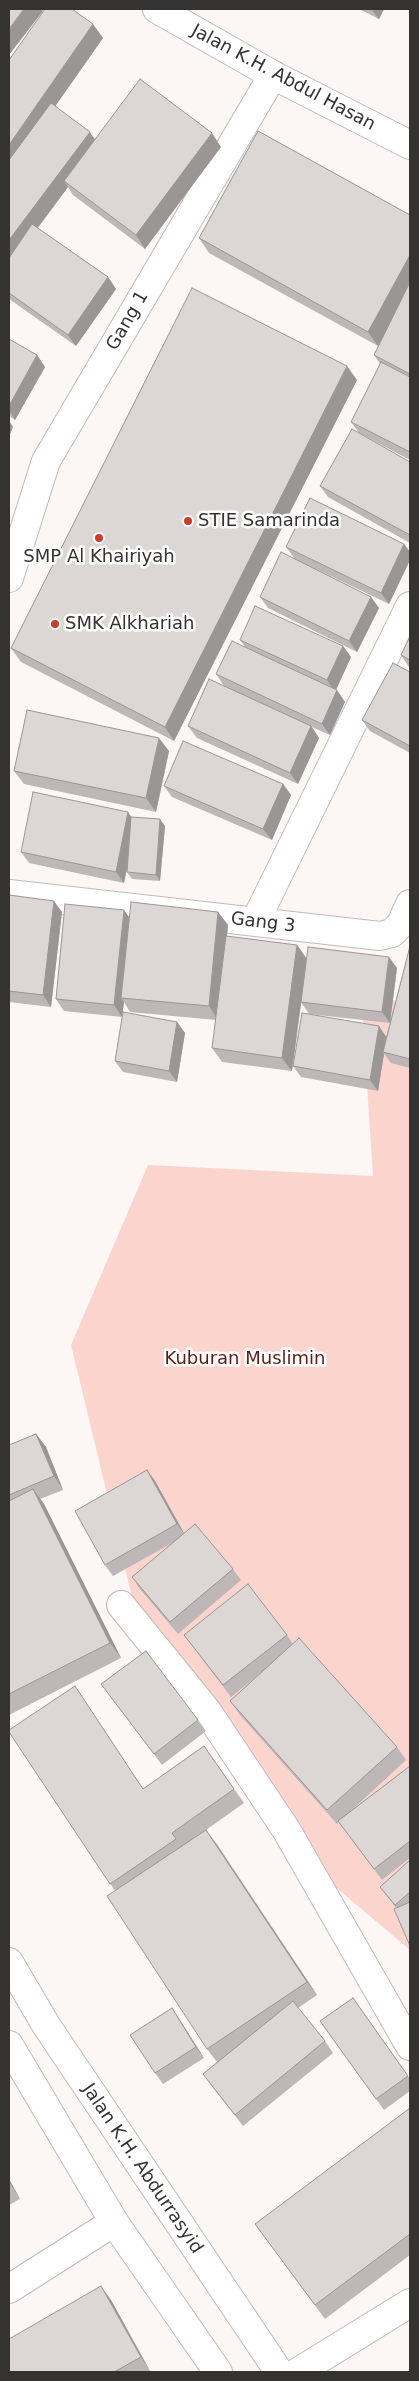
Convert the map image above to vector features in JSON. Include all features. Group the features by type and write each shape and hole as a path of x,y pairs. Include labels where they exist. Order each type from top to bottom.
{"street":[{"name":"Jalan K.H. Abdul Hasan","path":"158,9 273,75 410,145"},
{"name":"Gang 1","path":"9,578 46,461 273,75"},
{"path":"255,922 410,606"},
{"name":"Gang 3","path":"9,894 380,936 392,933 401,924 410,904"},
{"path":"121,1605 207,1711 286,1831 410,2046"},
{"name":"Jalan K.H. Abdurrasyid","path":"9,1962 46,2025 279,2372"},
{"path":"9,2045 114,2222 218,2372"},
{"path":"9,2288 114,2222"},
{"path":"298,2372 410,2303"}],"green space":[{"name":"Kuburan Muslimin","path":"361,993 410,1004 410,1950 294,1852 139,1626 71,1345 148,1165 373,1176"}],"building":[{"path":"9,9 24,9 9,29"},
{"path":"45,9 72,9 93,24 9,145 9,60"},
{"path":"140,79 212,133 136,235 64,181"},
{"path":"51,103 90,132 9,240 9,160"},
{"path":"258,131 410,215 410,255 368,332 199,238"},
{"path":"32,224 108,277 68,335 9,293 9,258"},
{"path":"410,282 410,374 374,355"},
{"name":"STIE Samarinda","path":"192,288 347,366 165,727 11,648"},
{"path":"9,339 37,355 9,406"},
{"path":"381,362 410,377 410,452 351,422"},
{"path":"352,429 410,462 410,535 320,486"},
{"path":"310,498 404,544 381,593 286,547"},
{"path":"281,552 371,597 349,641 260,597"},
{"path":"255,606 343,646 327,680 240,640"},
{"path":"410,636 410,660 401,655"},
{"path":"232,641 337,690 322,724 216,674"},
{"path":"393,663 410,672 410,746 362,720"},
{"path":"209,679 311,726 290,773 188,726"},
{"path":"27,710 159,738 146,798 14,771"},
{"path":"183,741 283,784 263,829 164,786"},
{"path":"33,792 128,812 116,872 21,852"},
{"path":"131,817 160,819 156,875 127,872"},
{"path":"9,895 54,901 43,995 9,991"},
{"path":"131,902 218,912 209,1006 121,998"},
{"path":"65,904 124,910 114,1005 56,999"},
{"path":"226,936 297,945 282,1058 212,1048"},
{"path":"410,946 410,1059 383,1052"},
{"path":"308,947 389,957 382,1012 301,1002"},
{"path":"123,1012 177,1022 169,1071 115,1061"},
{"path":"302,1013 379,1026 370,1080 293,1066"},
{"path":"36,1434 54,1476 9,1495 9,1445"},
{"path":"147,1470 177,1524 105,1565 75,1511"},
{"path":"33,1489 110,1643 9,1694 9,1501"},
{"path":"195,1524 233,1569 170,1622 132,1577"},
{"path":"248,1584 287,1635 223,1685 184,1635"},
{"path":"299,1638 397,1747 327,1810 230,1701"},
{"path":"146,1651 198,1720 154,1754 101,1684"},
{"path":"75,1686 143,1789 204,1746 234,1789 172,1833 176,1839 110,1884 9,1732 9,1730"},
{"path":"410,1766 410,1841 374,1869 338,1821"},
{"path":"206,1830 307,1982 207,2049 107,1896"},
{"path":"410,1860 410,1892 395,1905 380,1887"},
{"path":"410,1902 410,1946 394,1909"},
{"path":"353,1998 408,2076 376,2099 320,2021"},
{"path":"293,2001 325,2041 235,2115 203,2074"},
{"path":"172,2008 196,2047 155,2073 130,2035"},
{"path":"410,2108 410,2234 315,2305 255,2224"},
{"path":"101,2286 141,2357 114,2372 9,2372 9,2339"}],"place":[{"name":"STIE Samarinda","path":"188,521"},
{"name":"SMP Al Khairiyah","path":"99,538"},
{"name":"SMK Alkhariah","path":"55,624"}]}
